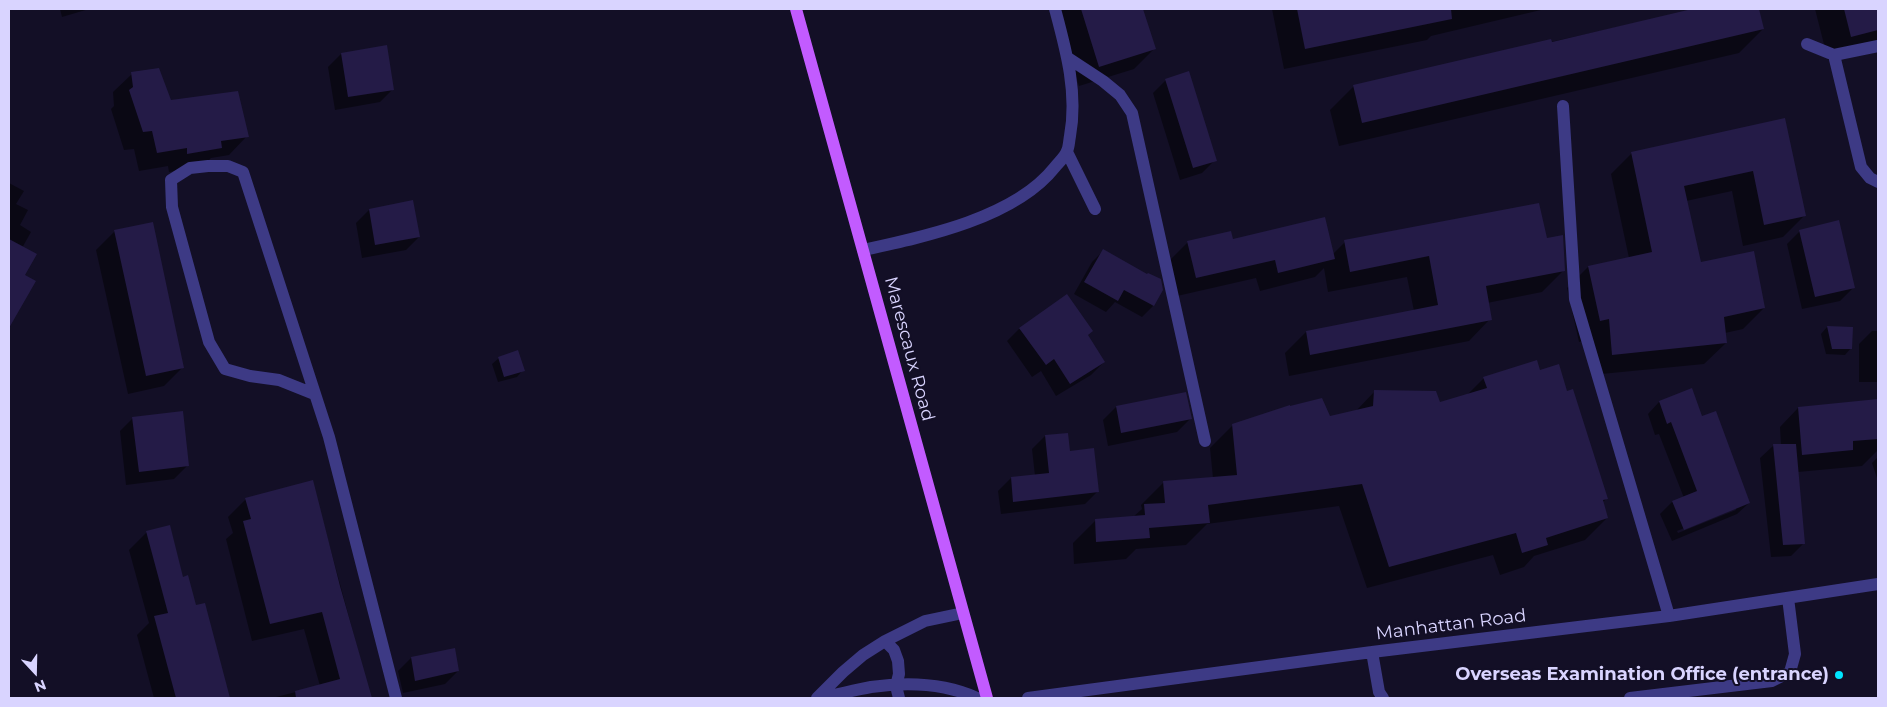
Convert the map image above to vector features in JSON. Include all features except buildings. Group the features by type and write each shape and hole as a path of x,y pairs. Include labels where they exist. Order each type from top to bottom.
{"main road":[{"name":"Marescaux Road","path":"796,9 987,698"}],"street":[{"path":"863,250 930,235 1004,207 1027,193 1050,174 1067,152 1074,115 1068,58 1055,9"},
{"path":"1807,44 1834,55 1878,46"},
{"path":"1834,55 1861,167 1870,178 1878,182"},
{"path":"1068,58 1103,81 1120,95 1132,113 1205,441"},
{"path":"1564,106 1575,299 1670,616"},
{"path":"1067,152 1095,209"},
{"path":"314,394 279,380 250,376 225,368 209,342 172,207 171,180 190,168 228,166 244,172 329,436 396,698"},
{"name":"Manhattan Road","path":"1028,698 1372,652 1670,616 1878,584"},
{"path":"1630,698 1772,680 1790,672 1795,654 1788,598"},
{"path":"818,698 843,672 863,655 885,641 925,621 963,613"},
{"path":"885,641 894,650 898,662 898,692"},
{"path":"1372,652 1379,692 1383,698"},
{"path":"818,698 871,687 898,692 936,685 977,698"}],"place":[{"name":"Overseas Examination Office (entrance)","path":"1839,675"}]}
